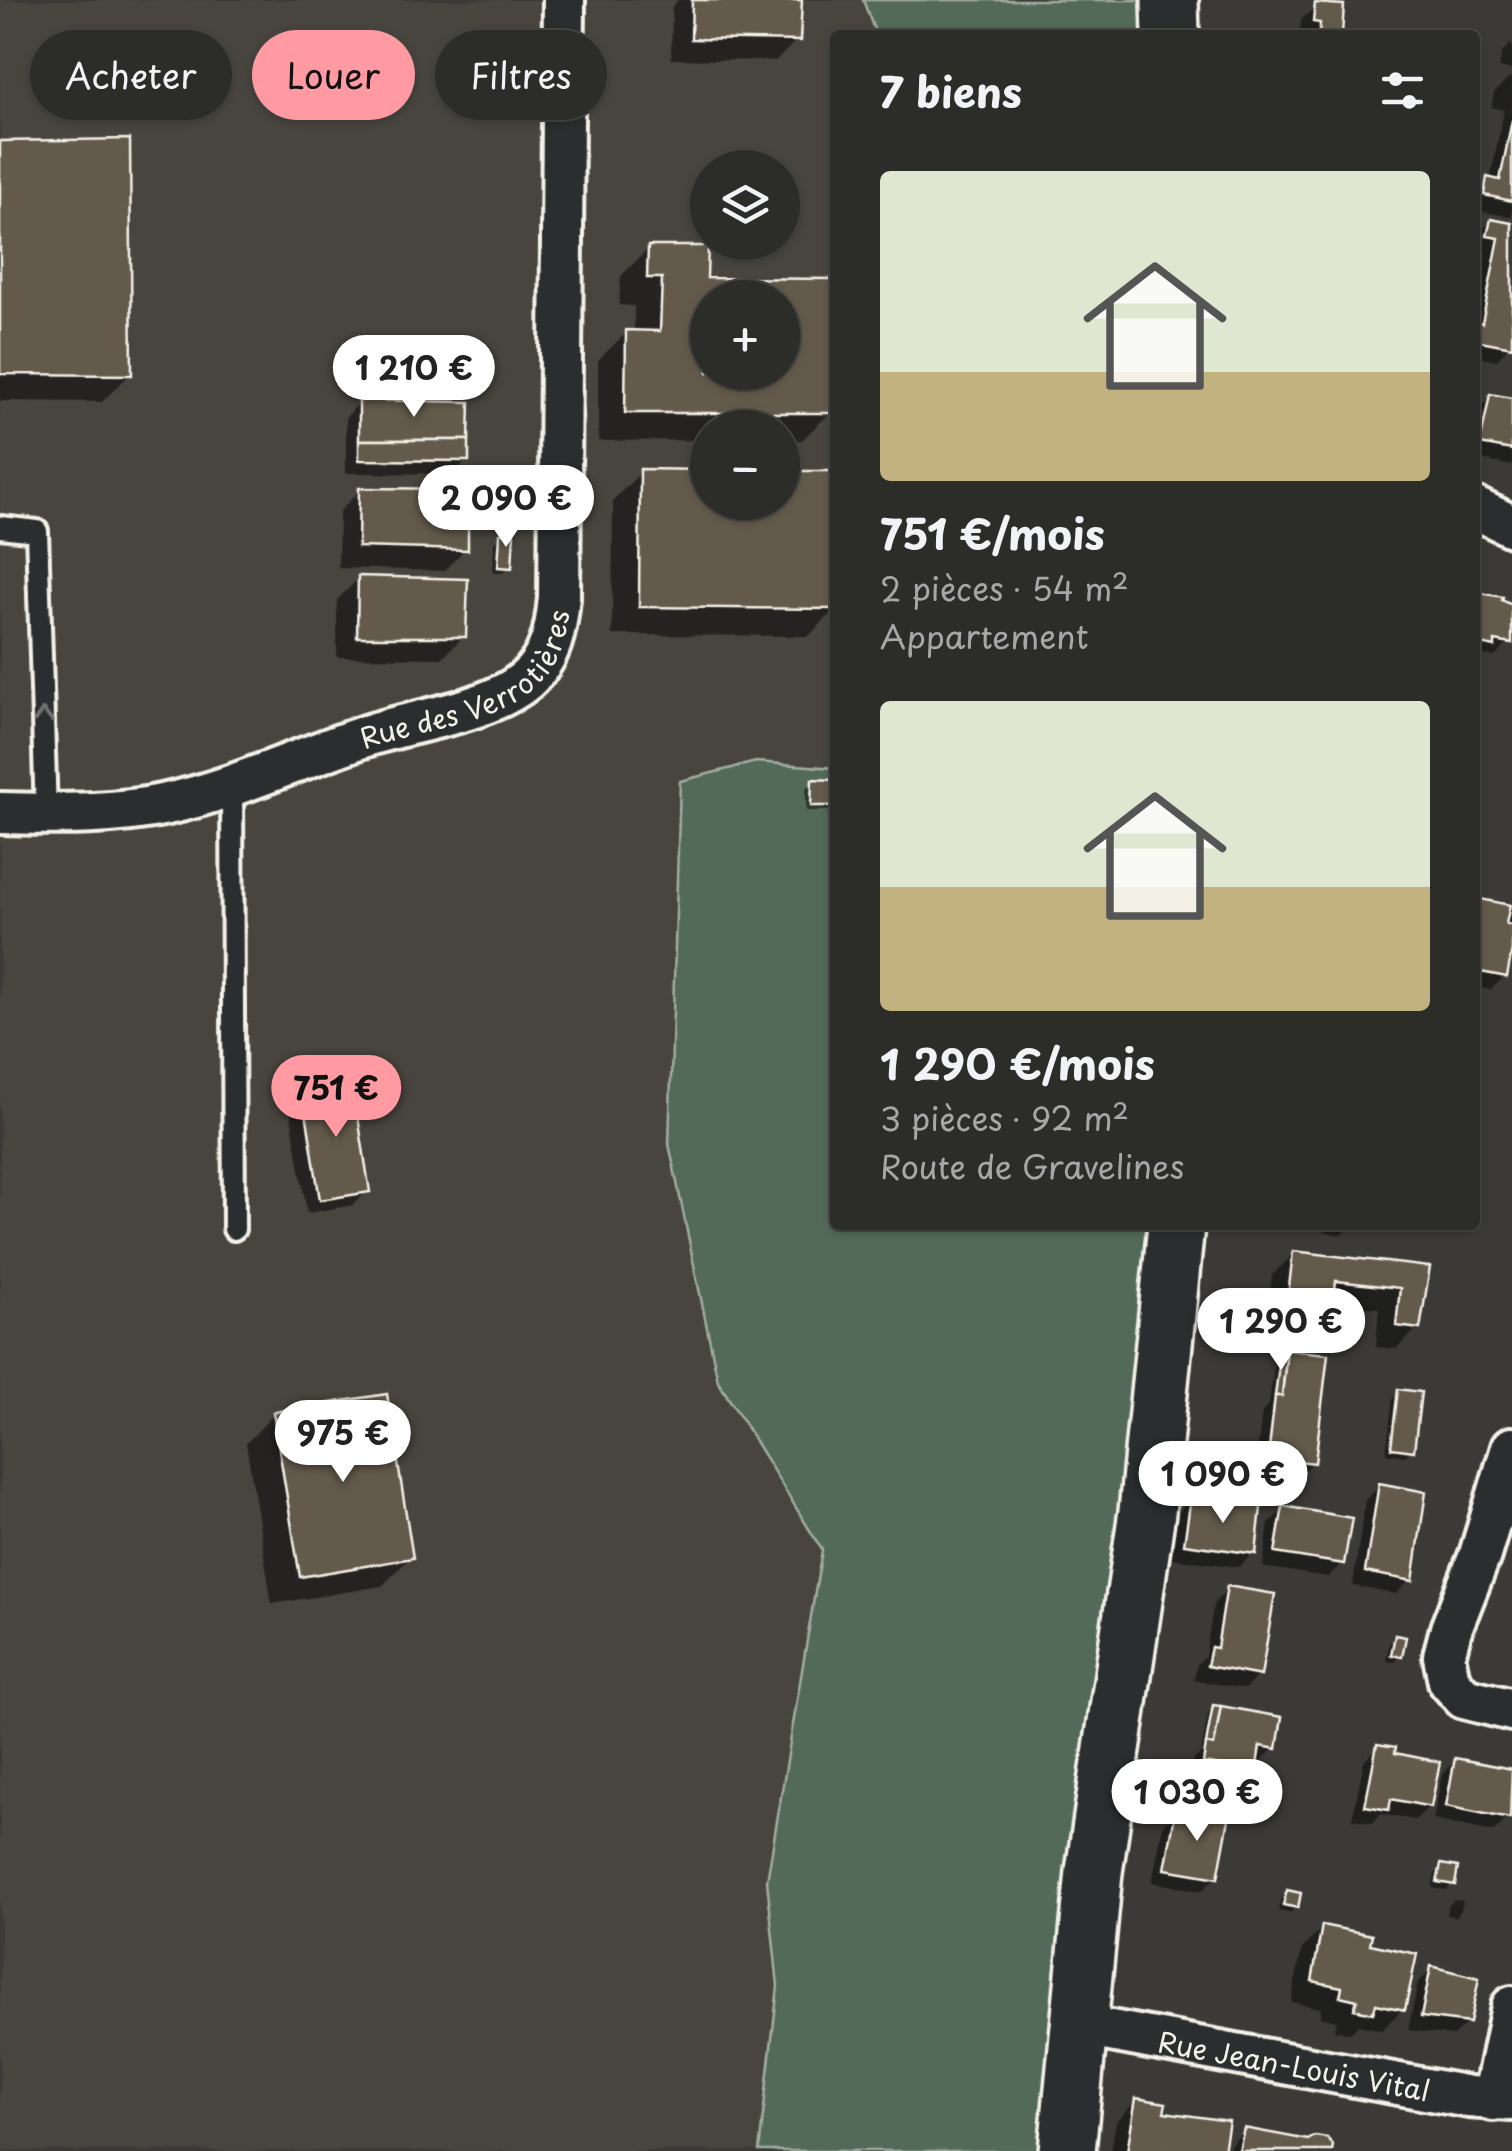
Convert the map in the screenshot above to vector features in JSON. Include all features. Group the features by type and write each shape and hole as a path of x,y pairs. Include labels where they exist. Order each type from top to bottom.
{"main road":[{"path":"1170,0 1171,30"},
{"path":"1067,2151 1100,1820 1156,1441 1176,1230"}],"street":[{"name":"Rue des Verrotières","path":"0,813 111,812 164,805 367,736 488,701 525,681 550,650 559,598 564,0"},
{"path":"1480,510 1512,526"},
{"path":"1512,1448 1490,1526 1444,1656 1449,1681 1464,1698 1512,1710"},
{"path":"1503,2100 1512,2007"},
{"name":"Rue Jean-Louis Vital","path":"1078,2025 1503,2100"}],"lane":[{"path":"0,527 37,530 46,814"},
{"path":"232,784 234,1229"}],"shaded area":[{"path":"0,0 1130,0 1130,30 830,30 830,1230 836,1230 1011,2151 0,2151"}],"green space":[{"path":"863,0 1148,0 1149,30 874,30"},
{"path":"756,762 830,768 830,1230 1149,1230 1125,1486 1046,2151 759,2151 778,1986 767,1881 822,1550 718,1381 669,1144 680,781"}],"building":[{"path":"692,0 802,0 800,41 691,39"},
{"path":"1315,3 1344,5 1342,30 1319,30 1320,23 1313,22"},
{"path":"1512,120 1512,201 1484,195 1487,177 1500,180"},
{"path":"130,139 132,375 0,374 0,141"},
{"path":"1491,219 1512,223 1512,347 1480,341 1480,322 1499,238 1487,236"},
{"path":"648,246 690,246 690,260 708,260 707,278 830,279 830,413 625,413 626,330 660,331 662,278 647,278"},
{"path":"1490,394 1512,398 1512,450 1480,444"},
{"path":"359,400 470,402 469,440 359,440"},
{"path":"359,440 469,440 469,461 359,460"},
{"path":"640,469 690,470 690,520 800,520 800,471 830,471 830,609 639,607"},
{"path":"359,488 468,489 468,550 358,547"},
{"path":"500,533 514,533 512,568 498,567"},
{"path":"358,576 468,579 466,637 357,637"},
{"path":"1480,593 1503,597 1512,605 1512,644 1495,641 1495,647 1480,644"},
{"path":"812,779 830,780 830,806 811,806"},
{"path":"1480,899 1510,905 1506,924 1512,925 1512,950 1507,977 1480,972"},
{"path":"352,1079 370,1192 320,1200 302,1087"},
{"path":"1293,1251 1430,1267 1420,1329 1396,1326 1400,1288 1336,1281 1332,1320 1286,1315"},
{"path":"1281,1349 1287,1350 1282,1396 1275,1396"},
{"path":"1287,1350 1328,1354 1315,1463 1268,1458 1275,1396 1282,1396"},
{"path":"1398,1389 1421,1392 1414,1451 1391,1448"},
{"path":"387,1394 413,1558 300,1577 273,1412"},
{"path":"1379,1483 1426,1492 1413,1581 1365,1572"},
{"path":"1191,1497 1261,1507 1256,1554 1184,1544"},
{"path":"1283,1506 1352,1518 1344,1564 1275,1553"},
{"path":"1227,1586 1275,1594 1261,1676 1207,1666 1211,1647 1217,1648"},
{"path":"1395,1635 1406,1637 1402,1657 1391,1655"},
{"path":"1213,1705 1221,1706 1214,1746 1206,1744"},
{"path":"1221,1706 1282,1717 1277,1749 1260,1746 1256,1772 1203,1763 1206,1744 1214,1746"},
{"path":"1377,1744 1396,1747 1395,1753 1440,1762 1431,1807 1391,1799 1389,1810 1365,1806"},
{"path":"1455,1758 1512,1769 1510,1819 1446,1806"},
{"path":"1209,1764 1246,1770 1241,1800 1204,1793"},
{"path":"1176,1809 1229,1819 1218,1878 1165,1869"},
{"path":"1441,1864 1458,1867 1455,1885 1437,1882"},
{"path":"1287,1890 1301,1893 1298,1908 1283,1905"},
{"path":"1322,1925 1372,1935 1370,1944 1417,1954 1405,2010 1376,2004 1373,2013 1354,2009 1357,2000 1340,1996 1342,1987 1312,1981"},
{"path":"1431,1966 1479,1978 1470,2023 1421,2017"},
{"path":"1136,2098 1166,2103 1164,2112 1229,2121 1224,2151 1127,2151"},
{"path":"1244,2128 1308,2140 1315,2136 1327,2138 1333,2145 1332,2151 1239,2151"}]}
